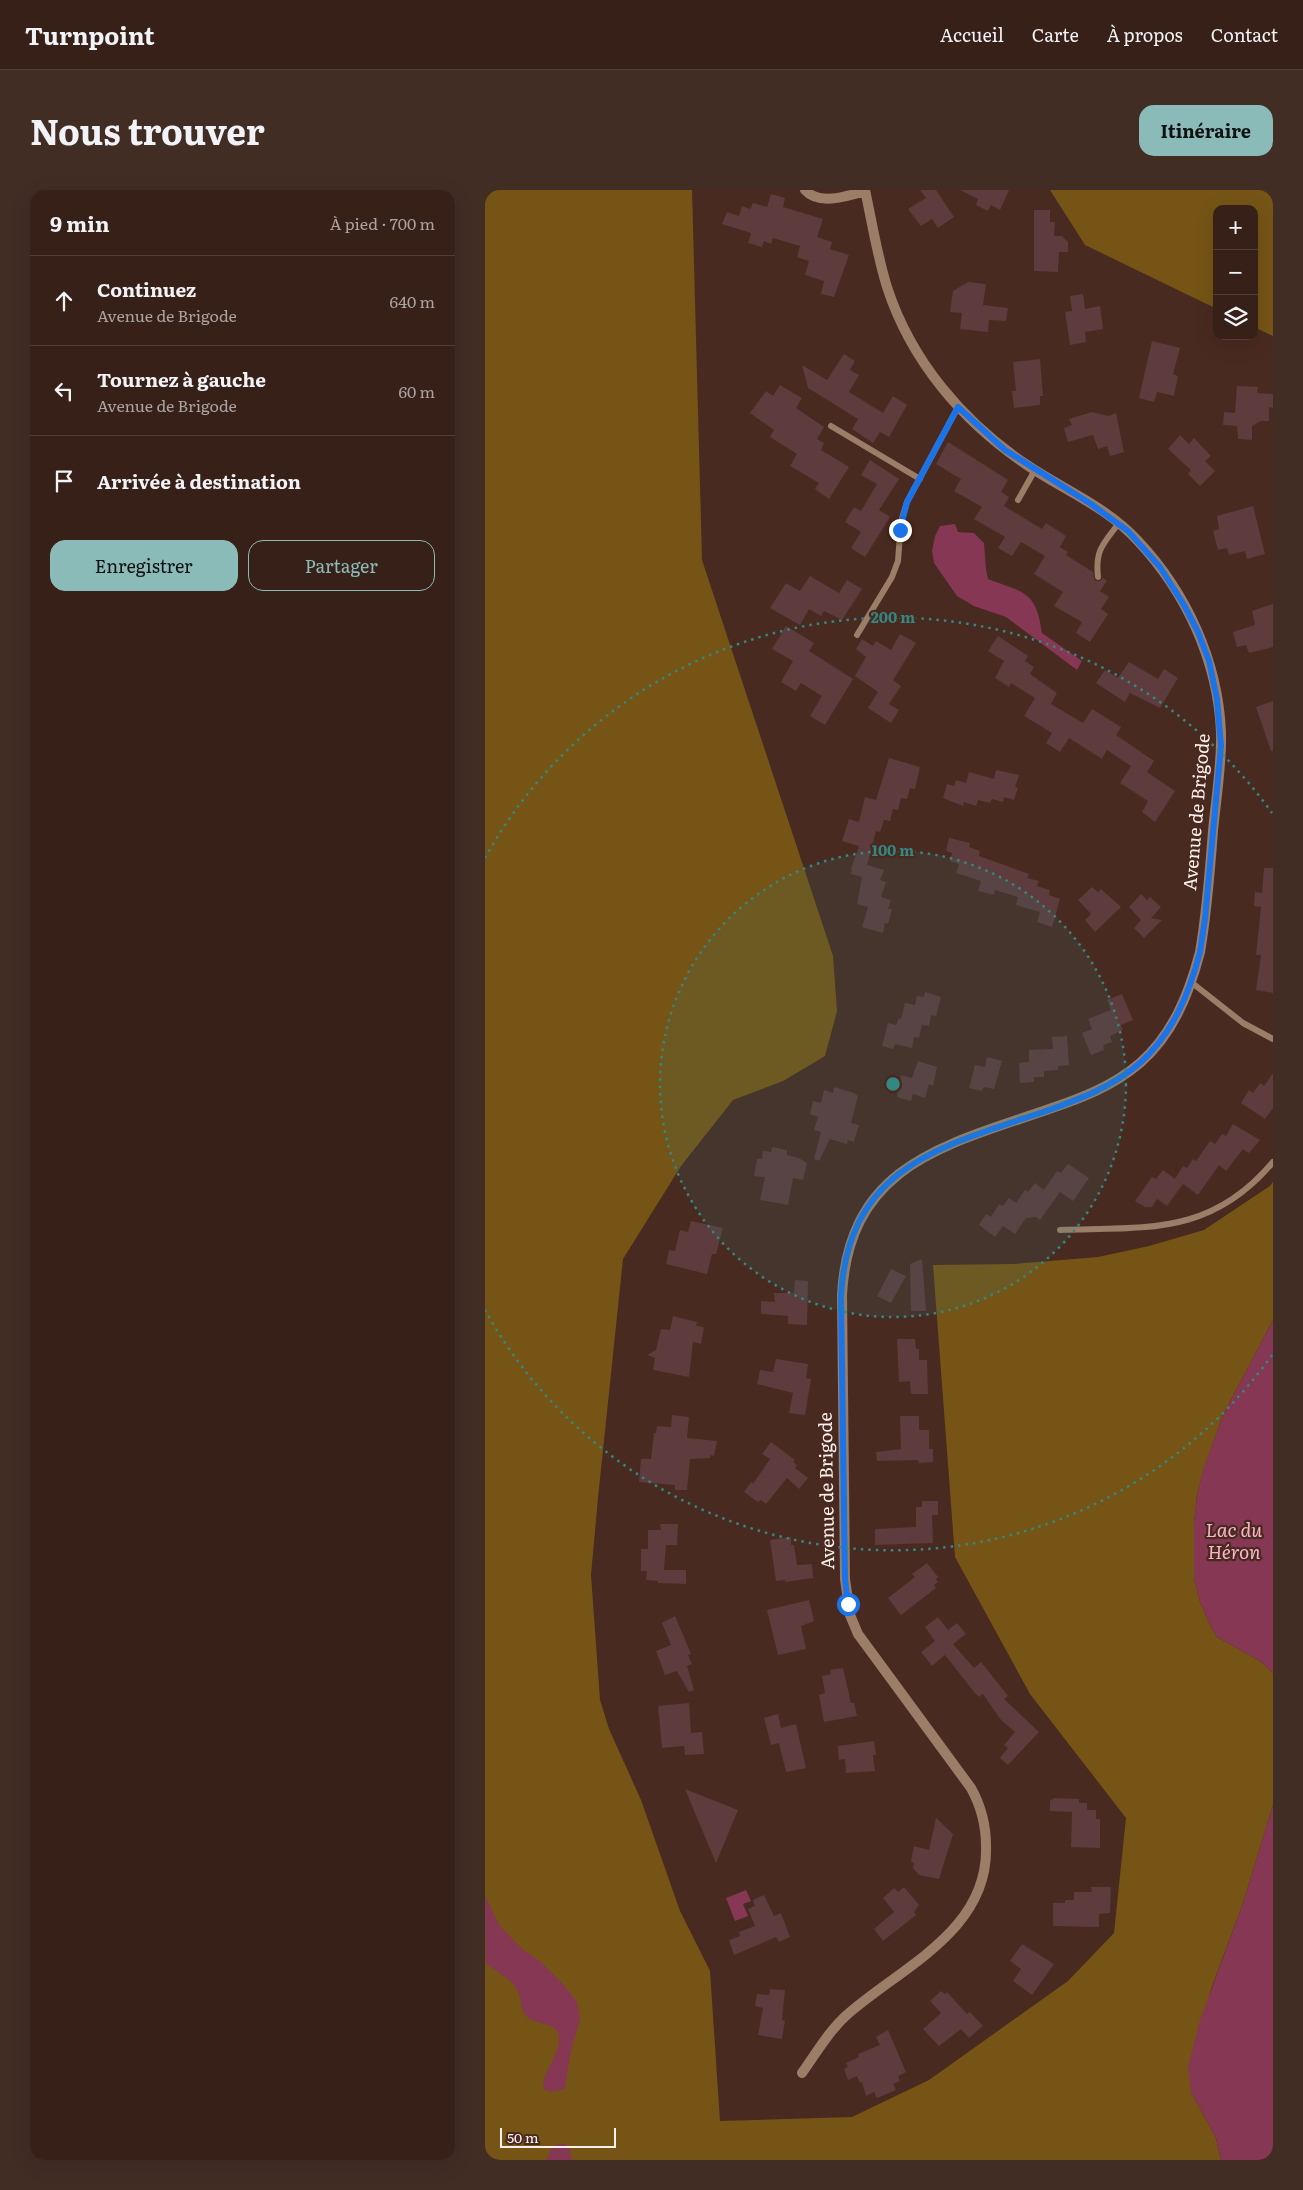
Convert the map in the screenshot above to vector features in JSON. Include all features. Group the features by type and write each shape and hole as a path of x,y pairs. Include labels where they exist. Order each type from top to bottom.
{"street":[{"name":"Avenue de Brigode","path":"802,2072 843,2019 944,1939 961,1922 974,1902 979,1890 987,1854 982,1815 971,1788 863,1643 850,1615 845,1579 841,1304 844,1270 850,1244 860,1222 875,1198 893,1178 913,1162 950,1144 1092,1094 1128,1072 1148,1055 1166,1034 1178,1015 1191,982 1202,937 1220,760 1221,730 1217,699 1204,646 1184,605 1160,567 1137,540 1119,524 992,440 958,407 923,361 899,318 883,271 865,191 831,198 809,194 805,190"}],"lane":[{"path":"857,635 895,569 899,554 901,522 907,502 958,407"},
{"path":"831,426 920,479"},
{"path":"1018,500 1035,470"},
{"path":"1098,577 1099,550 1119,524"},
{"path":"1191,982 1243,1023 1273,1039"},
{"path":"1060,1230 1155,1227 1193,1218 1230,1201 1273,1162"}],"shaded area":[{"path":"485,190 692,190 702,560 833,956 837,1011 825,1056 783,1081 733,1100 681,1166 623,1259 598,1498 591,1575 600,1700 609,1729 641,1800 680,1911 710,1971 720,2121 852,2117 929,2080 1068,1981 1114,1933 1126,1818 1030,1694 955,1557 933,1265 1014,1264 1098,1257 1149,1246 1204,1230 1270,1186 1273,1182 1273,1320 1223,1415 1204,1468 1197,1495 1194,1523 1194,1578 1200,1602 1210,1625 1217,1637 1260,1661 1273,1673 1273,1805 1243,1903 1210,1992 1191,2092 1216,2138 1221,2160 485,2160"},
{"path":"1050,190 1273,190 1273,336 1258,329 1258,205 1213,205 1213,307 1085,245"}],"water":[{"path":"955,524 958,532 974,533 984,543 988,579 1019,591 1032,601 1036,608 1042,633 1082,661 1077,670 1006,617 974,606 957,596 934,563 932,551 935,536 940,526"},
{"name":"Lac du Héron","path":"1273,1320 1273,1673 1260,1661 1217,1637 1210,1625 1200,1602 1194,1578 1194,1523 1197,1495 1204,1467 1223,1415"},
{"path":"1273,1805 1273,2160 1221,2160 1216,2138 1191,2092 1188,2068 1199,2023 1243,1903"},
{"path":"746,1890 751,1901 743,1904 748,1916 735,1921 726,1898"},
{"path":"485,1896 499,1925 522,1949 541,1962 562,1983 577,2002 580,2019 570,2055 565,2089 551,2092 545,2090 543,2084 559,2043 558,2032 551,2026 527,2017 523,2011 516,1987 486,1964"},
{"path":"565,2144 569,2148 572,2160 546,2160 553,2146"}],"building":[{"path":"920,190 936,190 954,217 938,228 932,219 921,226 908,209 926,198"},
{"path":"960,190 1009,190 1000,210 991,205 988,211 976,205 978,199"},
{"path":"771,194 785,198 783,207 823,219 817,237 832,242 830,249 849,255 834,297 821,294 824,281 805,275 809,261 797,257 800,246 773,238 771,244 764,241 762,247 748,243 751,233 722,224 727,212 739,216 742,206 750,209 753,203 767,207"},
{"path":"1034,210 1050,210 1050,222 1055,222 1054,236 1062,236 1068,242 1068,252 1059,252 1058,272 1034,271"},
{"path":"968,282 986,284 983,305 1008,308 1006,321 989,320 988,332 960,329 962,313 950,312 953,291"},
{"path":"1083,294 1085,309 1100,306 1103,329 1085,332 1086,342 1070,345 1065,312 1072,311 1070,296"},
{"path":"1152,341 1180,348 1173,374 1178,376 1174,396 1157,392 1154,402 1139,398"},
{"path":"844,354 855,361 850,370 859,375 849,392 883,413 893,396 907,405 889,437 880,432 873,443 852,429 858,419 808,388 802,365 827,380"},
{"path":"1040,359 1043,396 1040,396 1040,405 1014,408 1012,391 1016,391 1013,362"},
{"path":"780,385 802,398 796,408 824,427 817,439 824,443 821,450 849,467 829,499 815,489 819,483 790,466 797,454 770,437 774,430 750,413 766,391 773,396"},
{"path":"1237,386 1258,387 1257,393 1273,394 1273,408 1269,407 1269,421 1261,421 1252,426 1252,440 1238,439 1237,426 1223,425 1224,412 1235,413"},
{"path":"1092,412 1109,416 1116,413 1124,452 1110,456 1107,446 1098,449 1093,435 1068,442 1064,428 1072,425 1069,419"},
{"path":"1180,435 1189,444 1194,438 1211,456 1205,461 1215,471 1200,486 1188,474 1191,470 1168,449"},
{"path":"948,442 1008,480 1001,492 1009,497 1004,506 1042,529 1046,523 1066,536 1060,547 1068,552 1066,555 1093,572 1095,581 1100,581 1103,578 1107,581 1100,591 1109,597 1101,609 1108,614 1090,642 1076,633 1082,622 1054,606 1063,592 1034,574 1045,556 1021,542 1012,556 998,548 1005,537 974,519 982,507 954,491 961,479 936,464"},
{"path":"870,460 899,479 879,510 890,517 865,557 851,548 861,532 845,522 854,507 861,511 877,484 861,475"},
{"path":"1253,506 1265,554 1247,559 1245,551 1229,555 1227,548 1218,550 1213,531 1219,529 1217,516"},
{"path":"810,576 839,593 847,580 862,589 842,620 824,611 821,616 809,609 800,625 770,608 786,583 800,591"},
{"path":"1273,604 1273,647 1249,653 1246,645 1237,647 1233,632 1255,625 1252,611"},
{"path":"786,626 814,643 809,651 853,679 825,725 810,716 822,696 801,683 796,691 781,682 793,661 772,649"},
{"path":"900,634 916,643 893,680 901,686 889,704 899,710 891,723 868,708 878,692 855,676 866,657 856,649 862,639 873,646 876,641 891,650"},
{"path":"998,636 1028,656 1025,661 1034,667 1030,674 1057,693 1051,704 1083,723 1092,709 1121,727 1116,735 1154,761 1147,772 1175,791 1155,822 1142,812 1148,801 1120,783 1131,766 1107,750 1102,759 1069,738 1060,752 1046,743 1052,733 1024,716 1035,698 1011,683 1009,687 995,678 1004,661 988,651"},
{"path":"1129,662 1158,679 1164,669 1178,678 1160,708 1130,693 1125,702 1096,683 1105,670 1118,678"},
{"path":"1273,701 1273,751 1271,751 1256,707"},
{"path":"889,758 920,767 915,789 910,788 907,799 901,798 898,810 893,809 890,821 884,820 880,832 876,831 867,865 884,870 880,880 886,882 881,897 891,900 888,909 892,909 888,924 885,923 883,933 862,927 868,907 857,904 862,877 851,874 859,846 842,841 849,819 859,822 865,797 876,800"},
{"path":"996,770 1019,775 1015,787 1018,788 1014,800 1004,797 1003,802 992,799 990,803 978,800 976,806 964,802 963,806 943,798 947,784 954,786 956,780 966,783 969,772 994,779"},
{"path":"949,838 970,843 969,847 980,851 979,856 1029,874 1027,878 1039,881 1037,886 1050,890 1049,895 1060,899 1052,927 1037,922 1040,912 1016,905 1018,897 995,890 994,895 978,891 981,881 956,873 959,864 950,861 952,853 946,851"},
{"path":"1264,868 1273,868 1273,993 1256,990 1261,955 1256,955 1261,907 1254,906 1255,892 1262,893"},
{"path":"1092,887 1098,892 1101,889 1121,907 1095,932 1085,920 1091,914 1078,900"},
{"path":"1141,894 1147,900 1150,897 1161,907 1151,918 1162,920 1144,938 1134,928 1141,920 1129,907"},
{"path":"925,992 941,997 936,1016 931,1015 929,1026 922,1025 919,1038 914,1037 912,1048 895,1044 893,1049 882,1046 888,1023 896,1025 899,1018 901,1019 905,1003 915,1005 917,996 924,997"},
{"path":"1122,994 1133,1020 1121,1025 1123,1030 1110,1036 1112,1042 1103,1045 1104,1050 1091,1055 1082,1033 1092,1029 1088,1019 1111,1010 1107,1000"},
{"path":"1067,1036 1069,1065 1058,1066 1058,1070 1044,1071 1044,1077 1034,1077 1034,1082 1020,1083 1019,1063 1029,1062 1029,1050 1053,1049 1052,1037"},
{"path":"987,1057 1002,1061 994,1089 984,1087 982,1091 969,1088 975,1065 985,1067"},
{"path":"918,1061 937,1067 933,1086 929,1084 925,1098 913,1094 911,1101 897,1097 901,1075 912,1078"},
{"path":"1273,1073 1273,1108 1265,1119 1241,1103 1249,1090 1253,1093 1260,1083 1264,1086"},
{"path":"834,1087 858,1096 851,1123 859,1125 854,1142 848,1140 847,1144 830,1139 819,1161 814,1159 821,1132 814,1130 818,1117 810,1114 813,1101 821,1103 824,1090 833,1093"},
{"path":"1233,1124 1260,1140 1249,1153 1243,1149 1226,1171 1219,1165 1198,1195 1183,1184 1167,1206 1157,1199 1152,1207 1145,1207 1135,1201 1152,1177 1156,1179 1163,1170 1175,1179 1183,1166 1187,1168 1193,1159 1196,1161 1210,1141 1215,1144 1222,1134 1226,1136"},
{"path":"772,1147 787,1150 787,1155 799,1158 807,1163 803,1180 793,1178 788,1205 760,1200 765,1177 754,1176 757,1159 762,1159 763,1151 771,1152"},
{"path":"1068,1164 1089,1178 1073,1201 1060,1192 1040,1220 1036,1217 1026,1218 1015,1234 1003,1226 995,1237 979,1225 986,1214 991,1217 999,1204 1003,1206 1009,1198 1016,1203 1025,1190 1028,1192 1035,1183 1044,1190 1057,1171 1061,1173"},
{"path":"691,1221 723,1228 716,1254 712,1254 707,1274 666,1264 669,1250 675,1251 680,1230 688,1232"},
{"path":"922,1259 926,1311 911,1311 910,1264"},
{"path":"891,1269 906,1276 891,1303 877,1296"},
{"path":"795,1280 808,1281 807,1325 788,1324 788,1316 761,1314 761,1301 775,1302 774,1293 794,1293"},
{"path":"673,1316 697,1322 696,1326 704,1327 701,1344 693,1342 689,1377 653,1370 655,1358 647,1355 656,1350 661,1329 670,1330"},
{"path":"897,1339 915,1339 916,1349 919,1349 919,1360 927,1360 928,1394 911,1394 910,1381 899,1382"},
{"path":"776,1359 808,1364 806,1378 811,1379 805,1415 789,1413 793,1393 757,1384 760,1370 773,1372"},
{"path":"672,1415 689,1417 687,1438 717,1441 714,1456 690,1459 687,1490 675,1490 675,1485 639,1482 641,1459 651,1459 654,1433 656,1433 657,1426 671,1427"},
{"path":"900,1416 919,1416 919,1430 929,1430 929,1449 933,1449 933,1462 919,1463 918,1460 877,1461 876,1452 901,1449"},
{"path":"771,1442 795,1460 793,1462 797,1465 795,1468 808,1478 799,1489 787,1478 766,1504 761,1500 758,1502 744,1492 751,1482 753,1484 770,1459 762,1454"},
{"path":"922,1501 938,1501 938,1515 932,1515 933,1543 875,1545 875,1529 916,1527 916,1507 922,1507"},
{"path":"660,1524 678,1524 677,1545 666,1545 664,1570 686,1570 686,1584 658,1583 658,1581 646,1580 647,1571 641,1571 641,1549 648,1549 648,1530 661,1530"},
{"path":"791,1537 791,1545 794,1545 797,1565 812,1564 813,1578 785,1582 785,1580 776,1581 770,1540"},
{"path":"927,1563 938,1577 936,1579 938,1582 934,1585 936,1588 901,1615 888,1598 915,1577 912,1574"},
{"path":"809,1600 814,1621 801,1626 806,1649 778,1655 767,1610"},
{"path":"675,1616 691,1654 688,1655 692,1664 687,1666 694,1690 689,1692 677,1671 665,1675 656,1651 671,1645 662,1623"},
{"path":"938,1617 948,1630 957,1623 966,1634 953,1644 974,1668 981,1662 1008,1696 1004,1699 1039,1732 1008,1765 1000,1758 1008,1748 1004,1745 1015,1732 1001,1720 983,1694 979,1697 974,1692 945,1655 932,1666 921,1652 935,1641 925,1627"},
{"path":"843,1668 851,1703 854,1703 857,1716 824,1722 819,1695 825,1693 822,1676 831,1674 830,1670"},
{"path":"689,1703 691,1733 702,1732 704,1754 685,1755 684,1746 662,1748 658,1706"},
{"path":"778,1714 781,1728 796,1724 806,1768 786,1772 779,1743 771,1745 764,1718"},
{"path":"874,1741 876,1755 873,1755 875,1771 846,1773 845,1759 839,1760 838,1746"},
{"path":"685,1789 738,1810 716,1863"},
{"path":"1054,1798 1079,1799 1079,1803 1087,1803 1087,1810 1096,1810 1096,1819 1100,1819 1100,1848 1071,1847 1072,1812 1050,1811 1050,1801"},
{"path":"936,1818 953,1834 939,1879 919,1875 913,1868 914,1863 911,1862 914,1846 929,1850"},
{"path":"904,1887 919,1905 914,1912 916,1915 883,1941 874,1929 894,1912 883,1898 894,1888 898,1892"},
{"path":"1091,1887 1111,1887 1110,1913 1099,1914 1099,1927 1053,1926 1053,1903 1065,1903 1065,1900 1074,1900 1074,1892 1092,1892"},
{"path":"764,1895 774,1916 781,1913 790,1937 779,1942 776,1937 734,1955 729,1940 740,1936 739,1932 755,1926 748,1909 755,1906 753,1900"},
{"path":"1022,1944 1054,1964 1032,1995 1013,1981 1021,1969 1010,1961"},
{"path":"770,1989 785,1990 782,2020 785,2021 782,2039 758,2035 763,2008 755,2006 757,1994 769,1995"},
{"path":"941,1991 945,1994 947,1992 967,2014 970,2012 983,2026 969,2038 961,2029 939,2046 923,2029 941,2013 930,2001"},
{"path":"888,2030 906,2072 898,2076 900,2081 893,2084 896,2090 877,2098 874,2092 866,2096 862,2082 860,2083 857,2076 848,2080 844,2069 848,2067 846,2063 859,2057 858,2054 880,2045 876,2037"}],"route":[{"path":"848,1604 845,1579 841,1295 844,1270 854,1234 867,1210 883,1188 913,1162 950,1144 1078,1100 1104,1088 1139,1064 1166,1034 1178,1015 1200,952 1205,919 1220,760 1221,730 1209,661 1192,619 1160,567 1137,540 1115,520 1005,450 958,407 907,502 900,530"}]}
